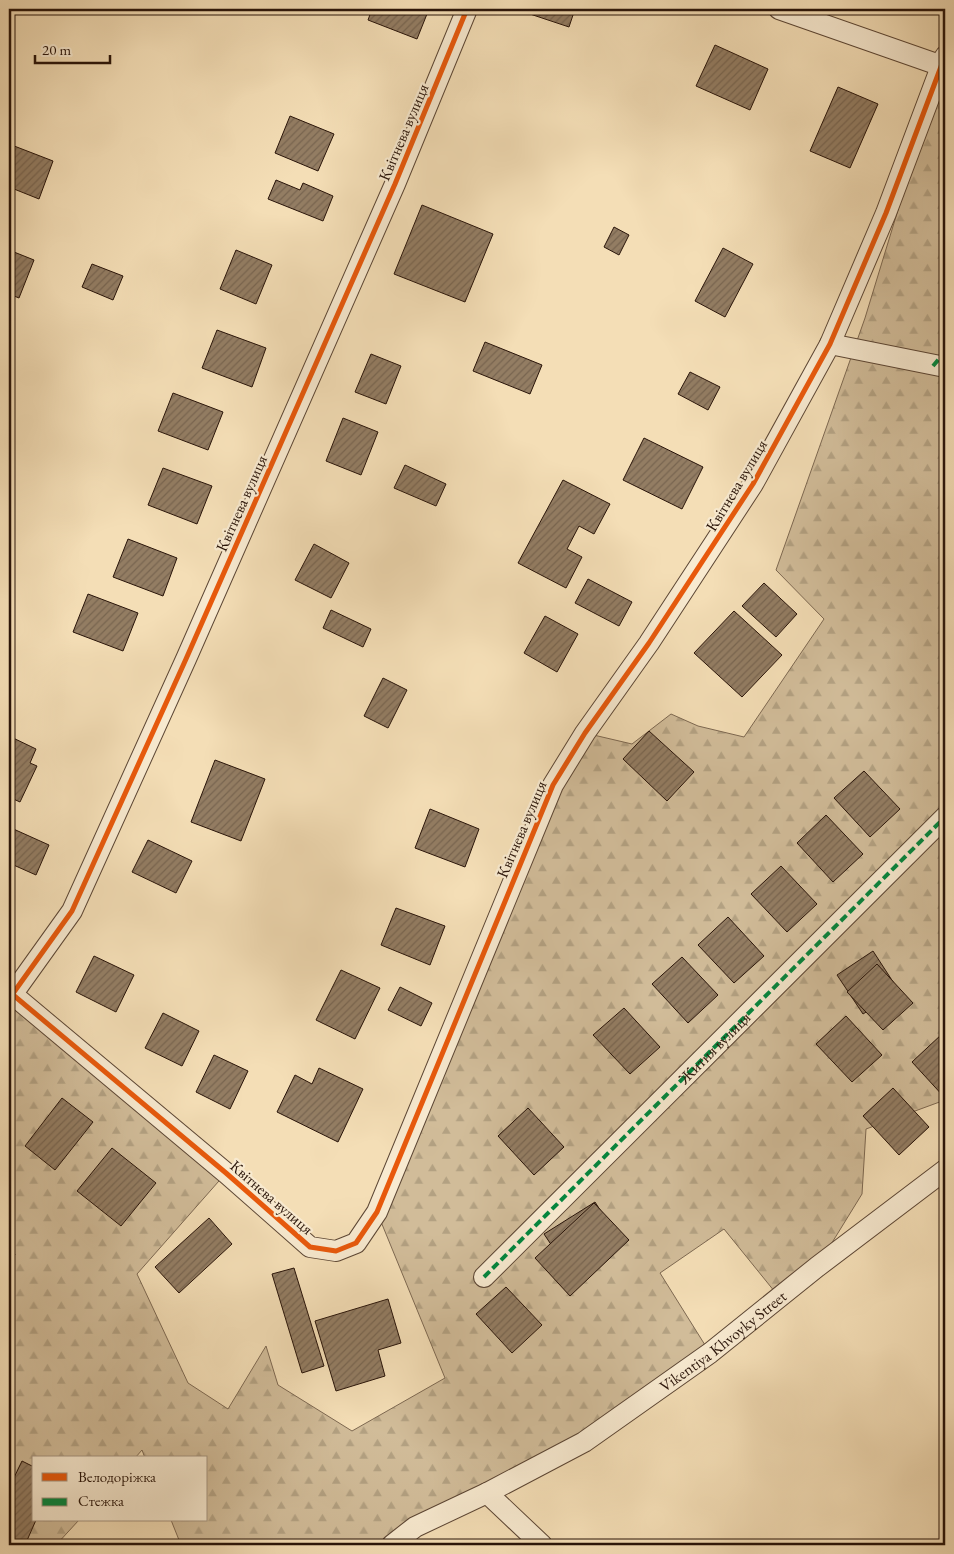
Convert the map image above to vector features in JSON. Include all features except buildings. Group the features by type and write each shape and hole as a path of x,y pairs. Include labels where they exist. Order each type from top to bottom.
{"street":[{"name":"Квітнева вулиця","path":"467,9 395,184 186,659 72,912 10,996 226,1173 310,1247 336,1251 356,1243 377,1212 552,785 585,733 649,643 753,484 830,344 886,213 944,61 779,9"},
{"path":"830,344 941,362"},
{"name":"Житня вулиця","path":"484,1277 945,817"},
{"name":"Vikentiya Khvoyky Street","path":"392,1545 415,1528 584,1442 710,1352 817,1267 945,1170"},
{"path":"487,1493 542,1545"}],"green space":[{"path":"945,56 945,1100 866,1129 862,1194 817,1267 779,1297 724,1229 660,1273 710,1353 584,1442 392,1545 181,1545 172,1522 208,1522 208,1456 144,1456 142,1450 137,1456 32,1456 32,1522 77,1522 56,1545 9,1545 9,999 226,1173 137,1274 188,1383 228,1409 266,1346 278,1385 352,1431 445,1378 377,1212 585,733 632,744 671,714 698,726 744,737 824,619 776,570 865,318"}],"marked path":[{"path":"933,366 945,352"},
{"path":"484,1277 945,817"}],"cycle path":[{"path":"9,999 72,911 186,659 395,184 467,9"},
{"path":"12,994 226,1173 310,1247 336,1251 356,1243 377,1212 553,785 585,733 649,643 753,484 830,344 886,213 945,56"}]}
